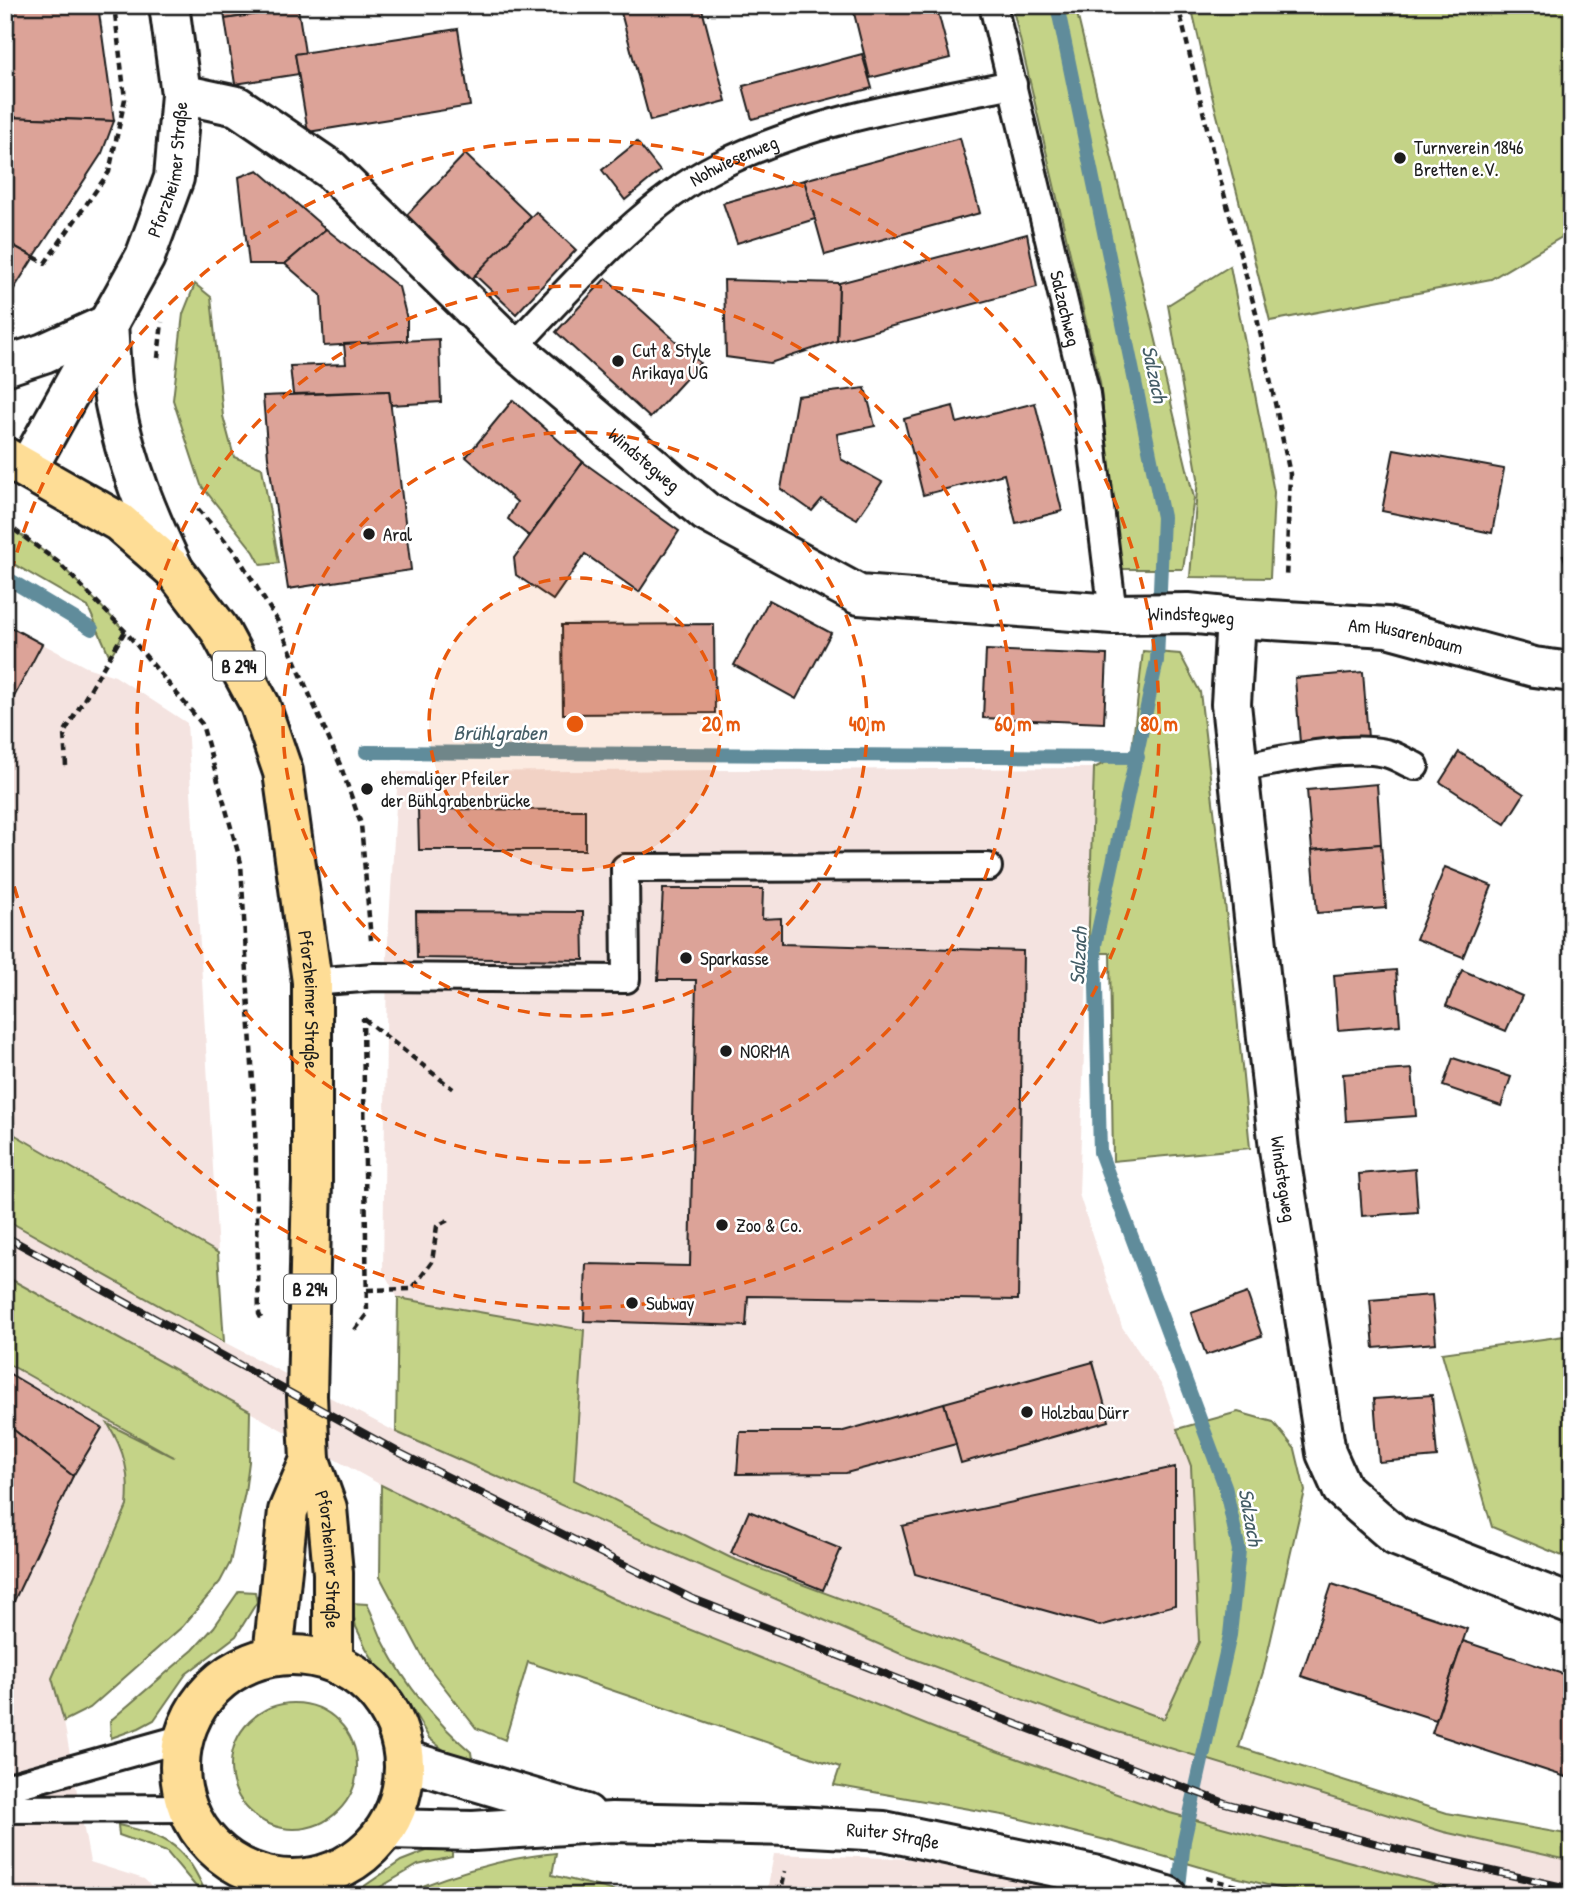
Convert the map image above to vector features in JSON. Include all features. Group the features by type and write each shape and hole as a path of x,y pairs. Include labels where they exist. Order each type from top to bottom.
{"main road":[{"name":"Pforzheimer Straße","path":"16,463 119,522 174,570 224,639 260,705 283,772 312,982 312,1181 307,1396 310,1460 327,1508 332,1573 333,1662"},
{"name":"Pforzheimer Straße","path":"272,1656 288,1511 310,1460"},
{"path":"272,1656 314,1656 333,1662 362,1678 384,1700 399,1729 405,1760 402,1796 388,1829 356,1861 311,1887 271,1878 232,1879 213,1847 198,1829 187,1808 181,1784 180,1761 184,1738 196,1708 216,1684 243,1666 272,1656"}],"street":[{"name":"Pforzheimer Straße","path":"16,463 108,324 145,257 174,178 181,94 169,5"},
{"name":"Windstegweg","path":"181,94 237,106 331,170 513,348 706,512 859,595 1120,614 1188,613 1236,618 1231,704 1279,1149 1326,1453 1342,1489 1396,1536 1572,1605"},
{"name":"Pforzheimer Straße","path":"108,324 114,402 123,438 144,506 174,570"},
{"path":"5,366 44,353 108,324"},
{"name":"Am Husarenbaum","path":"1236,618 1387,627 1534,667 1572,672"},
{"name":"Ruiter Straße","path":"405,1760 612,1822"},
{"name":"Ruiter Straße","path":"388,1829 473,1831 612,1822 884,1831 1099,1876 1167,1896"}],"lane":[{"name":"Salzachweg","path":"993,5 1086,394 1120,614"},
{"name":"Nohwiesenweg","path":"513,348 608,249 670,197 716,167 789,136 890,109 1013,84"},
{"path":"1238,768 1301,756 1354,751 1386,753 1415,766"},
{"path":"312,982 374,977 626,979 625,868 988,867"},
{"path":"5,1788 184,1738"},
{"path":"5,1810 187,1808"}],"path":[{"path":"34,257 45,263 109,172 125,99 114,5"},
{"path":"1178,5 1212,149 1256,313 1290,474 1285,621"},
{"path":"158,360 163,320"},
{"path":"5,523 58,562 125,631 202,724 241,863 255,1120 259,1314"},
{"path":"66,766 64,733 125,631"},
{"path":"341,766 361,824 374,977 363,1018 367,1314"},
{"path":"363,1018 453,1089"},
{"path":"367,1290 412,1289 432,1262 437,1226 450,1219"},
{"path":"1229,1885 1273,1896"}],"shaded area":[{"path":"5,624 86,667 115,676 187,723 218,1253 5,1129"},
{"path":"1094,768 1079,1194 1122,1327 1163,1387 1191,1466 1199,1643 1165,1719 731,1558 574,1480 584,1330 398,1298 383,1271 387,957 398,772"},
{"path":"5,1219 205,1332 396,1432 901,1654 1072,1718 1444,1832 1572,1861 1572,1896 1477,1896 1170,1813 946,1733 614,1599 381,1485 5,1276"},
{"path":"5,1362 198,1470 90,1708 64,1722 90,1862 144,1879 162,1896 5,1896"},
{"path":"774,1854 942,1860 1080,1896 766,1896"},
{"path":"420,1887 494,1896 408,1896"}],"green space":[{"path":"1012,5 1075,5 1194,498 1183,569 1120,569 1100,382"},
{"name":"Turnverein 1846 Bretten e.V.","path":"1191,5 1572,5 1572,231 1491,279 1270,321"},
{"path":"1230,266 1274,492 1270,578 1190,577 1198,478 1168,305"},
{"path":"195,284 211,297 223,416 234,457 262,468 279,563 261,565 254,552 201,485 173,400 183,314"},
{"path":"5,523 58,562 125,631 110,657 88,607 5,559"},
{"path":"1143,651 1180,654 1200,692 1230,945 1250,1148 1113,1161 1110,953 1088,953 1094,768 1132,750"},
{"path":"5,1129 218,1253 224,1342 5,1219"},
{"path":"5,1276 250,1411 249,1462 245,1492 230,1563 220,1582 183,1626 90,1708 64,1721 52,1678 127,1506 125,1463 108,1424 174,1457 5,1362"},
{"path":"398,1298 584,1330 574,1480 731,1558 1164,1719 1199,1642 1191,1466 1177,1429 1238,1412 1273,1422 1295,1449 1305,1491 1264,1669 1239,1747 1447,1813 1572,1835 1572,1861 1444,1832 1072,1718 901,1654 396,1432"},
{"path":"1572,1335 1572,1560 1492,1527 1442,1353"},
{"path":"381,1485 614,1599 946,1733 1170,1813 1477,1896 1311,1896 1008,1816 834,1785 840,1767 528,1662 505,1740 476,1728 427,1665 380,1577"},
{"path":"239,1591 255,1592 257,1602 236,1636 186,1674 154,1720 111,1738 110,1721 193,1650 214,1627"},
{"path":"351,1603 367,1604 402,1674 434,1716 471,1752 473,1766 446,1752 429,1738 405,1697 377,1666 366,1648 356,1627"},
{"path":"294,1703 318,1708 339,1721 352,1742 357,1766 352,1790 339,1811 318,1824 294,1829 270,1824 249,1811 236,1790 231,1766 236,1742 249,1721 270,1708"},
{"path":"118,1825 150,1834 174,1846 191,1865 207,1896 200,1896 198,1889 167,1852 119,1835"},
{"path":"434,1848 452,1848 452,1857 418,1865 365,1896 350,1896 401,1861"},
{"path":"556,1853 552,1875 636,1896 494,1896 420,1887 487,1865"}],"building":[{"path":"5,5 98,5 114,121 5,117"},
{"path":"223,5 297,5 298,8 225,19"},
{"path":"619,5 701,5 726,101 650,121"},
{"path":"852,5 936,5 950,58 870,78"},
{"path":"298,8 305,53 295,54 299,74 235,84 225,19"},
{"path":"458,29 470,106 308,132 295,54"},
{"path":"862,54 872,88 752,119 743,86"},
{"path":"5,117 114,121 102,153 34,257 5,241"},
{"path":"960,138 980,213 825,255 804,180"},
{"path":"637,142 660,171 625,200 602,170"},
{"path":"465,154 531,217 469,282 403,219"},
{"path":"258,170 326,229 285,264 249,264 239,177"},
{"path":"804,180 815,219 737,243 723,203"},
{"path":"536,212 576,250 516,314 475,275"},
{"path":"326,229 399,287 407,319 407,341 324,346 321,295 285,264"},
{"path":"1027,234 1037,287 837,341 839,283"},
{"path":"5,241 34,257 5,303"},
{"path":"606,278 700,363 650,418 556,332"},
{"path":"724,280 839,283 837,341 770,363 726,357"},
{"path":"439,339 441,402 391,405 389,391 293,394 290,366 346,364 344,344"},
{"path":"865,388 875,426 837,434 841,459 882,482 857,519 822,499 812,511 781,489 797,396"},
{"path":"389,391 411,570 288,589 268,457 263,396"},
{"path":"513,400 583,462 529,536 508,519 517,502 466,457"},
{"path":"1035,403 1062,511 1016,523 1004,474 923,495 904,419 953,406 957,423"},
{"path":"1394,449 1504,469 1492,533 1382,511"},
{"path":"583,462 679,531 639,592 585,554 553,600 516,575 514,558"},
{"path":"1572,553 1572,586 1563,555"},
{"path":"769,600 831,633 796,699 734,665"},
{"path":"5,624 42,644 5,714"},
{"path":"714,624 715,713 563,714 562,625"},
{"path":"986,650 1107,655 1104,723 983,718"},
{"path":"1363,672 1368,738 1300,743 1295,678"},
{"path":"1459,752 1524,794 1505,824 1440,782"},
{"path":"1377,784 1381,844 1312,850 1307,790"},
{"path":"418,809 585,810 585,850 419,850"},
{"path":"1381,844 1386,908 1317,913 1312,850"},
{"path":"1445,867 1492,886 1463,957 1416,939"},
{"path":"663,889 763,889 762,919 781,918 781,944 1023,951 1018,1300 748,1296 746,1326 584,1321 586,1264 690,1266 696,980 658,980"},
{"path":"416,911 583,912 584,960 417,958"},
{"path":"1396,970 1400,1025 1338,1030 1334,975"},
{"path":"1462,970 1522,996 1506,1031 1446,1006"},
{"path":"1453,1058 1511,1077 1501,1106 1443,1086"},
{"path":"1412,1069 1416,1116 1346,1121 1343,1074"},
{"path":"1415,1169 1418,1212 1362,1216 1359,1174"},
{"path":"1247,1293 1262,1336 1206,1355 1191,1313"},
{"path":"1432,1295 1436,1343 1374,1348 1370,1300"},
{"name":"Holzbau Dürr","path":"1093,1362 1109,1421 961,1463 944,1403"},
{"path":"5,1371 102,1428 73,1476 5,1423"},
{"path":"1432,1395 1437,1457 1379,1462 1374,1399"},
{"path":"944,1403 956,1444 846,1473 737,1474 740,1432 840,1432"},
{"path":"5,1423 73,1476 5,1620"},
{"path":"1175,1467 1175,1605 1100,1626 915,1574 902,1526"},
{"path":"749,1511 841,1549 823,1590 731,1553"},
{"path":"1332,1584 1467,1629 1436,1720 1301,1676"},
{"path":"1463,1641 1572,1677 1572,1760 1566,1777 1432,1733"}],"waterway":[{"name":"Salzach","path":"1057,5 1163,517 1157,661 1095,945 1100,1152 1225,1486 1239,1550 1230,1635 1184,1841 1178,1896"},
{"name":"Brühlgraben","path":"5,577 92,629"},
{"name":"Brühlgraben","path":"366,752 1138,757"}],"railway":[{"path":"5,1236 398,1452 691,1598 1225,1803 1412,1853 1572,1889"}],"place":[{"name":"Turnverein 1846 Bretten e.V.","path":"1400,158"},
{"name":"Cut & Style Arikaya UG","path":"618,361"},
{"name":"Aral","path":"369,534"},
{"name":"ehemaliger Pfeiler der Bühlgrabenbrücke","path":"367,789"},
{"name":"Sparkasse","path":"686,958"},
{"name":"NORMA","path":"726,1051"},
{"name":"Zoo & Co.","path":"722,1225"},
{"name":"Subway","path":"632,1303"},
{"name":"Holzbau Dürr","path":"1027,1412"}]}
